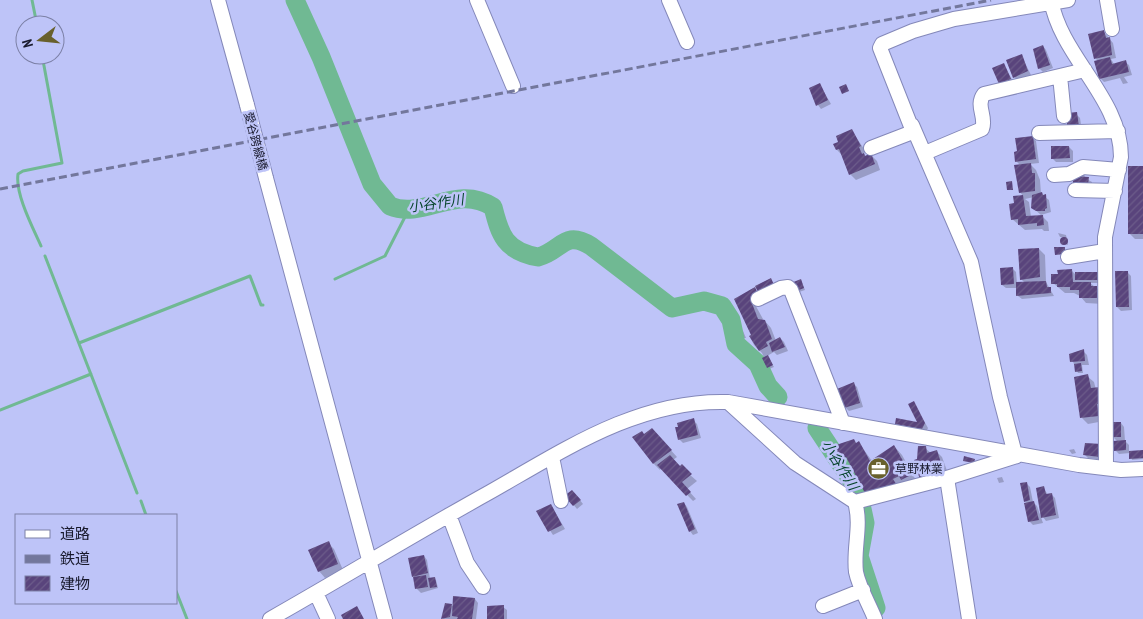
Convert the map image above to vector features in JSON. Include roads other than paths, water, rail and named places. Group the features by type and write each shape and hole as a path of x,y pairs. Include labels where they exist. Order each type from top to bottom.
{"street":[{"name":"愛谷跨線橋","path":"218,0 385,619"},
{"path":"477,0 513,86"},
{"path":"670,0 687,42"},
{"path":"1018,454 1000,396 971,262 880,48 882,44 926,27 954,19 1068,0"},
{"path":"1108,0 1112,29"},
{"path":"1052,2 1062,31 1118,131 1121,145 1119,170 1105,251 1106,468"},
{"path":"925,153 982,129 984,122 980,108 984,94 1085,70"},
{"path":"1060,76 1064,116"},
{"path":"871,148 910,133 912,125"},
{"path":"1039,133 1118,131"},
{"path":"1054,175 1069,174 1083,167 1119,170"},
{"path":"1075,190 1114,191"},
{"path":"1068,257 1105,251"},
{"path":"758,298 781,288 788,287 791,290 843,423"},
{"path":"728,402 795,463 860,501 947,478 1018,454"},
{"path":"270,619 449,515 611,426 652,412 690,404 728,402 1018,454 1106,468 1143,469"},
{"path":"552,457 561,501"},
{"path":"947,478 969,619"},
{"path":"860,501 855,558 856,574 875,619"},
{"path":"449,515 467,563 483,587"},
{"path":"823,606 863,590"},
{"path":"316,593 328,619"}],"waterway":[{"path":"32,0 35,15"},
{"name":"小谷作川","path":"295,0 321,57 372,184 390,206 415,209 453,200 479,201 493,207 502,234 511,246 518,251 538,257 569,240 582,241 672,308 704,301 722,306 731,320 736,344 758,364 768,386 778,397"},
{"path":"41,246 25,211 19,191 18,174 23,171 62,163 44,65"},
{"path":"335,279 385,256 409,209"},
{"path":"45,256 137,493"},
{"path":"79,343 250,276 261,305 263,305"},
{"path":"0,410 91,374"},
{"name":"小谷作川","path":"817,428 858,490 865,523 859,556 876,608"},
{"path":"141,501 146,514"},
{"path":"178,596 187,619"}],"railway":[{"path":"0,189 991,0"}],"place":[{"name":"草野林業","path":"879,468"}]}
